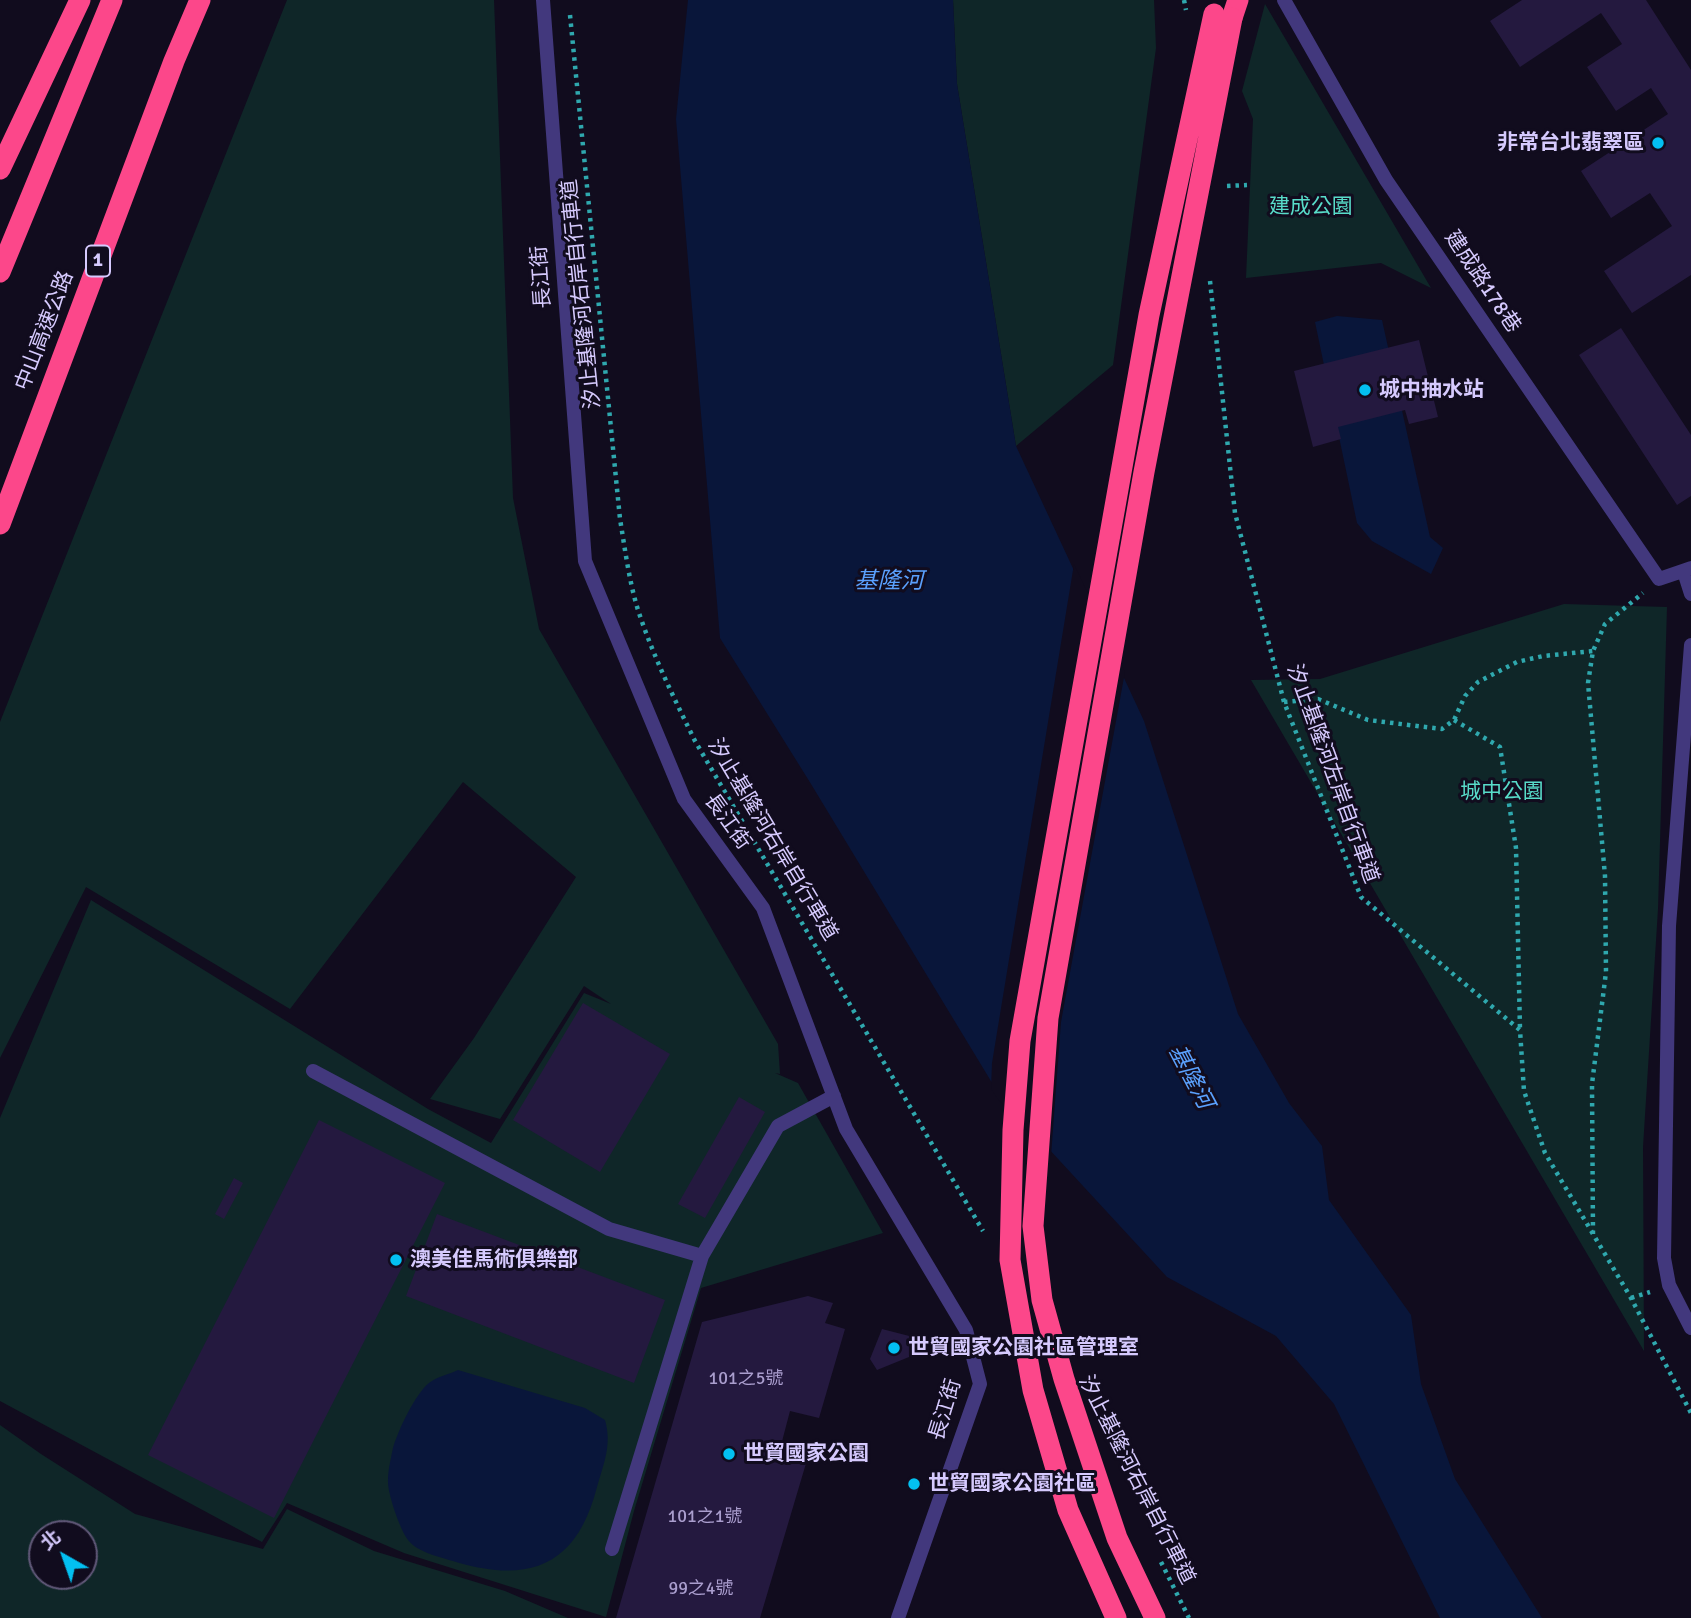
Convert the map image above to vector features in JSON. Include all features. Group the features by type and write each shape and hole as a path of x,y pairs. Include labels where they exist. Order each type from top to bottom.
{"highway":[{"path":"0,169 80,0"},
{"path":"0,272 112,0"},
{"name":"中山高速公路","path":"0,524 200,0"},
{"path":"1116,1618 1068,1510 1033,1390 1010,1260 1013,1130 1020,1041 1146,329 1218,0"},
{"path":"1155,1618 1116,1538 1064,1379 1042,1300 1033,1226 1048,1018 1144,472 1238,0"}],"lane":[{"name":"長江街","path":"542,0 585,561 684,799 762,908 846,1129 966,1330 980,1384 898,1618"},
{"name":"建成路178巷","path":"1284,0 1386,180 1659,579"},
{"path":"1659,579 1688,570 1691,594"},
{"path":"1691,645 1669,926 1664,1258 1669,1285 1691,1328"},
{"path":"313,1071 609,1229 702,1256"},
{"path":"612,1549 702,1256 778,1126 834,1096"}],"path":[{"name":"汐止基隆河右岸自行車道","path":"570,14 620,519 637,608 657,663 695,741 986,1237"},
{"path":"1219,186 1247,185"},
{"name":"汐止基隆河左岸自行車道","path":"1210,282 1235,513 1284,702 1361,897 1520,1030"},
{"path":"1593,1234 1592,1084 1606,972 1605,876 1588,683 1593,651 1605,624 1659,579"},
{"path":"1284,702 1318,699 1367,720 1442,729 1454,720 1465,696 1478,682 1517,662 1543,656 1593,651"},
{"path":"1454,720 1500,747 1516,849 1524,1091 1545,1153 1631,1298 1691,1413"},
{"name":"汐止基隆河右岸自行車道","path":"1156,1551 1189,1618"}],"green space":[{"path":"287,0 494,0 513,498 539,629 778,1044 780,1074 775,1073 798,1083 883,1233 701,1288 634,1511 606,1617 404,1553 287,1503 262,1542 0,1401 0,1118 91,900 428,1109 491,1143 584,993 611,1004 584,986 500,1119 430,1099 474,1038 576,877 463,782 290,1009 86,887 0,1058 0,722"},
{"path":"953,0 1154,0 1156,48 1113,365 1016,446 957,84"},
{"name":"建成公園","path":"1265,4 1431,288 1381,263 1246,278 1253,119 1242,91"},
{"name":"城中公園","path":"1564,604 1667,607 1658,909 1643,1147 1644,1351 1251,680 1320,679"},
{"path":"0,1425 135,1514 263,1549 287,1509 374,1551 505,1591 568,1618 0,1618"}],"water":[{"name":"基隆河","path":"688,0 953,0 957,84 1016,446 1144,721 1238,1014 1289,1103 1322,1146 1329,1200 1411,1315 1421,1384 1455,1479 1542,1618 1440,1618 1334,1404 1276,1336 1167,1277 1000,1096 720,638 676,119"},
{"path":"1337,316 1382,320 1430,537 1443,548 1431,574 1372,541 1357,523 1315,322"},
{"path":"458,1370 585,1408 605,1420 608,1438 606,1454 588,1514 577,1535 563,1551 547,1562 528,1569 507,1571 456,1562 412,1544 401,1528 388,1486 395,1441 424,1388 435,1379"}],"pier":[{"path":"1074,564 1125,672 1061,1022 1051,1156 991,1089 992,1063"}],"building":[{"name":"非常台北翡翠區","path":"1522,0 1646,0 1691,70 1691,275 1632,313 1604,271 1672,226 1650,193 1611,218 1581,171 1668,114 1651,88 1616,111 1587,67 1622,44 1601,13 1520,67 1490,21"},
{"path":"1621,328 1691,435 1691,496 1677,505 1579,355"},
{"name":"城中抽水站","path":"1419,340 1438,417 1409,424 1405,410 1338,427 1341,439 1313,447 1294,371"},
{"path":"583,1003 670,1054 600,1172 513,1120"},
{"path":"739,1097 765,1112 705,1218 678,1204"},
{"path":"319,1120 445,1183 274,1518 148,1455"},
{"path":"234,1178 243,1183 224,1219 215,1214"},
{"path":"437,1214 665,1300 634,1383 406,1296"},
{"name":"世貿國家公園","path":"808,1296 833,1303 825,1323 845,1329 819,1418 790,1411 780,1449 807,1460 760,1618 616,1618 702,1322"},
{"name":"世貿國家公園社區管理室","path":"882,1329 917,1338 909,1357 877,1370 870,1359"}],"place":[{"name":"非常台北翡翠區","path":"1658,143"},
{"name":"城中抽水站","path":"1365,390"},
{"name":"澳美佳馬術俱樂部","path":"396,1260"},
{"name":"世貿國家公園社區管理室","path":"894,1348"},
{"name":"世貿國家公園","path":"729,1454"},
{"name":"世貿國家公園社區","path":"914,1484"}]}
